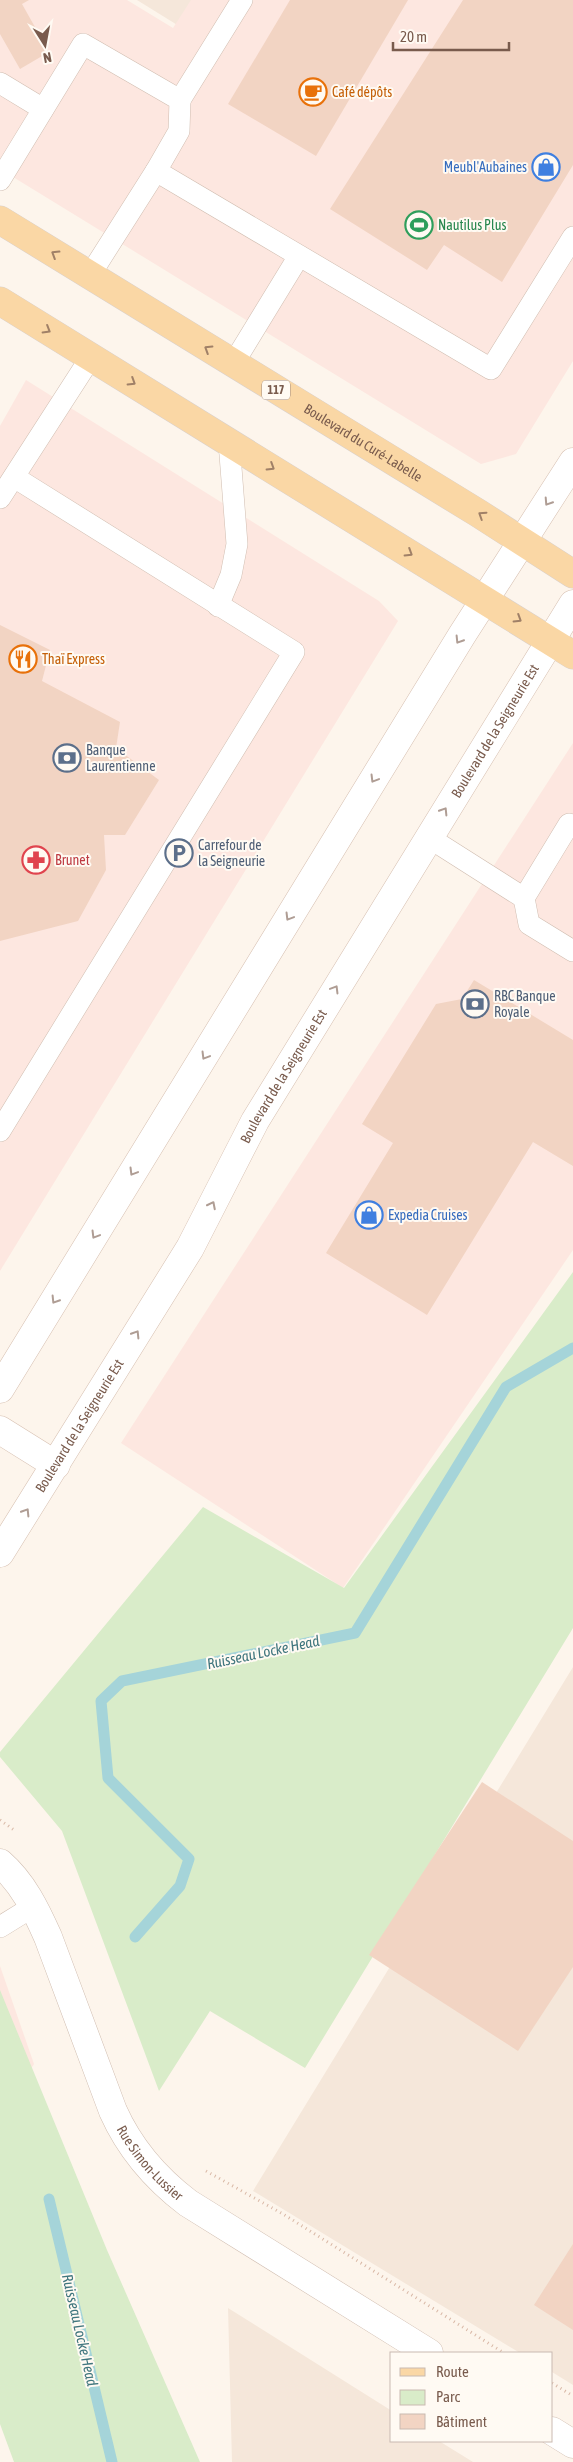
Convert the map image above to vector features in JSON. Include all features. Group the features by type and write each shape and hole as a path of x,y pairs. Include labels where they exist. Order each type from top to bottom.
{"main road":[{"name":"Boulevard du Curé-Labelle","path":"0,220 573,574"},
{"path":"0,301 573,654"},
{"path":"0,1389 485,599 573,462"},
{"name":"Boulevard de la Seigneurie Est","path":"0,1553 190,1248 255,1121 573,604"},
{"path":"0,1430 56,1465"},
{"name":"Rue Simon-Lussier","path":"0,1863 18,1883 34,1906 48,1937 117,2120 131,2146 149,2168 188,2202 427,2352"},
{"path":"553,2432 573,2444"}],"lane":[{"path":"90,275 179,131 180,100 242,0"},
{"path":"0,180 83,44 180,100"},
{"path":"0,83 43,110"},
{"path":"156,171 491,369 573,237"},
{"path":"233,364 299,256"},
{"path":"0,498 91,357"},
{"path":"218,606 231,575 237,544 229,442"},
{"path":"0,1130 294,652 14,476"},
{"path":"573,826 570,824 524,898 529,924 573,951"},
{"path":"428,837 524,898"},
{"path":"0,1927 34,1906"}],"path":[{"path":"229,2183 283,2214 502,2352"},
{"path":"553,2384 573,2396"}],"shaded area":[{"path":"0,0 127,0 173,28 191,0 573,0 573,361 516,454 481,464 0,169"},
{"path":"137,0 205,0 187,31"},
{"name":"Carrefour de la Seigneurie","path":"26,380 379,601 398,621 0,1271 0,426"},
{"path":"573,743 573,1250 343,1588 121,1443"},
{"path":"573,1667 573,2385 553,2373 553,2352 518,2352 253,2191"},
{"path":"0,1966 34,2064 0,2116"},
{"path":"228,2308 390,2410 390,2442 441,2442 473,2462 232,2462"}],"green space":[{"path":"573,1272 573,1628 305,2068 210,2011 159,2091 62,1831 0,1757 0,1752 203,1507 344,1588"},
{"path":"0,1990 107,2250 200,2462 14,2462 0,2424"}],"building":[{"path":"0,0 29,0 22,4 49,52 20,69 0,34"},
{"path":"290,0 408,0 316,156 228,104"},
{"path":"463,0 573,0 573,165 502,282 444,245 427,270 330,209"},
{"path":"0,625 50,650 42,681 120,722 116,748 159,780 125,835 104,835 106,870 78,921 0,941"},
{"path":"474,980 573,1040 573,1166 533,1142 427,1315 326,1253 393,1143 362,1124 436,1004 462,999"},
{"path":"482,1782 573,1841 573,1967 518,2051 369,1955"},
{"path":"573,2244 573,2330 534,2305"}],"waterway":[{"name":"Ruisseau Locke Head","path":"135,1937 180,1886 189,1859 108,1778 101,1701 122,1681 355,1633 506,1387 573,1348"},
{"name":"Ruisseau Locke Head","path":"49,2199 112,2462"}],"place":[{"name":"Café dépôts","path":"313,92"},
{"name":"Meubl'Aubaines","path":"546,167"},
{"name":"Nautilus Plus","path":"419,225"},
{"name":"Thaï Express","path":"23,659"},
{"name":"Banque Laurentienne","path":"67,758"},
{"name":"Carrefour de la Seigneurie","path":"179,853"},
{"name":"Brunet","path":"36,860"},
{"name":"RBC Banque Royale","path":"475,1004"},
{"name":"Expedia Cruises","path":"369,1215"}]}
